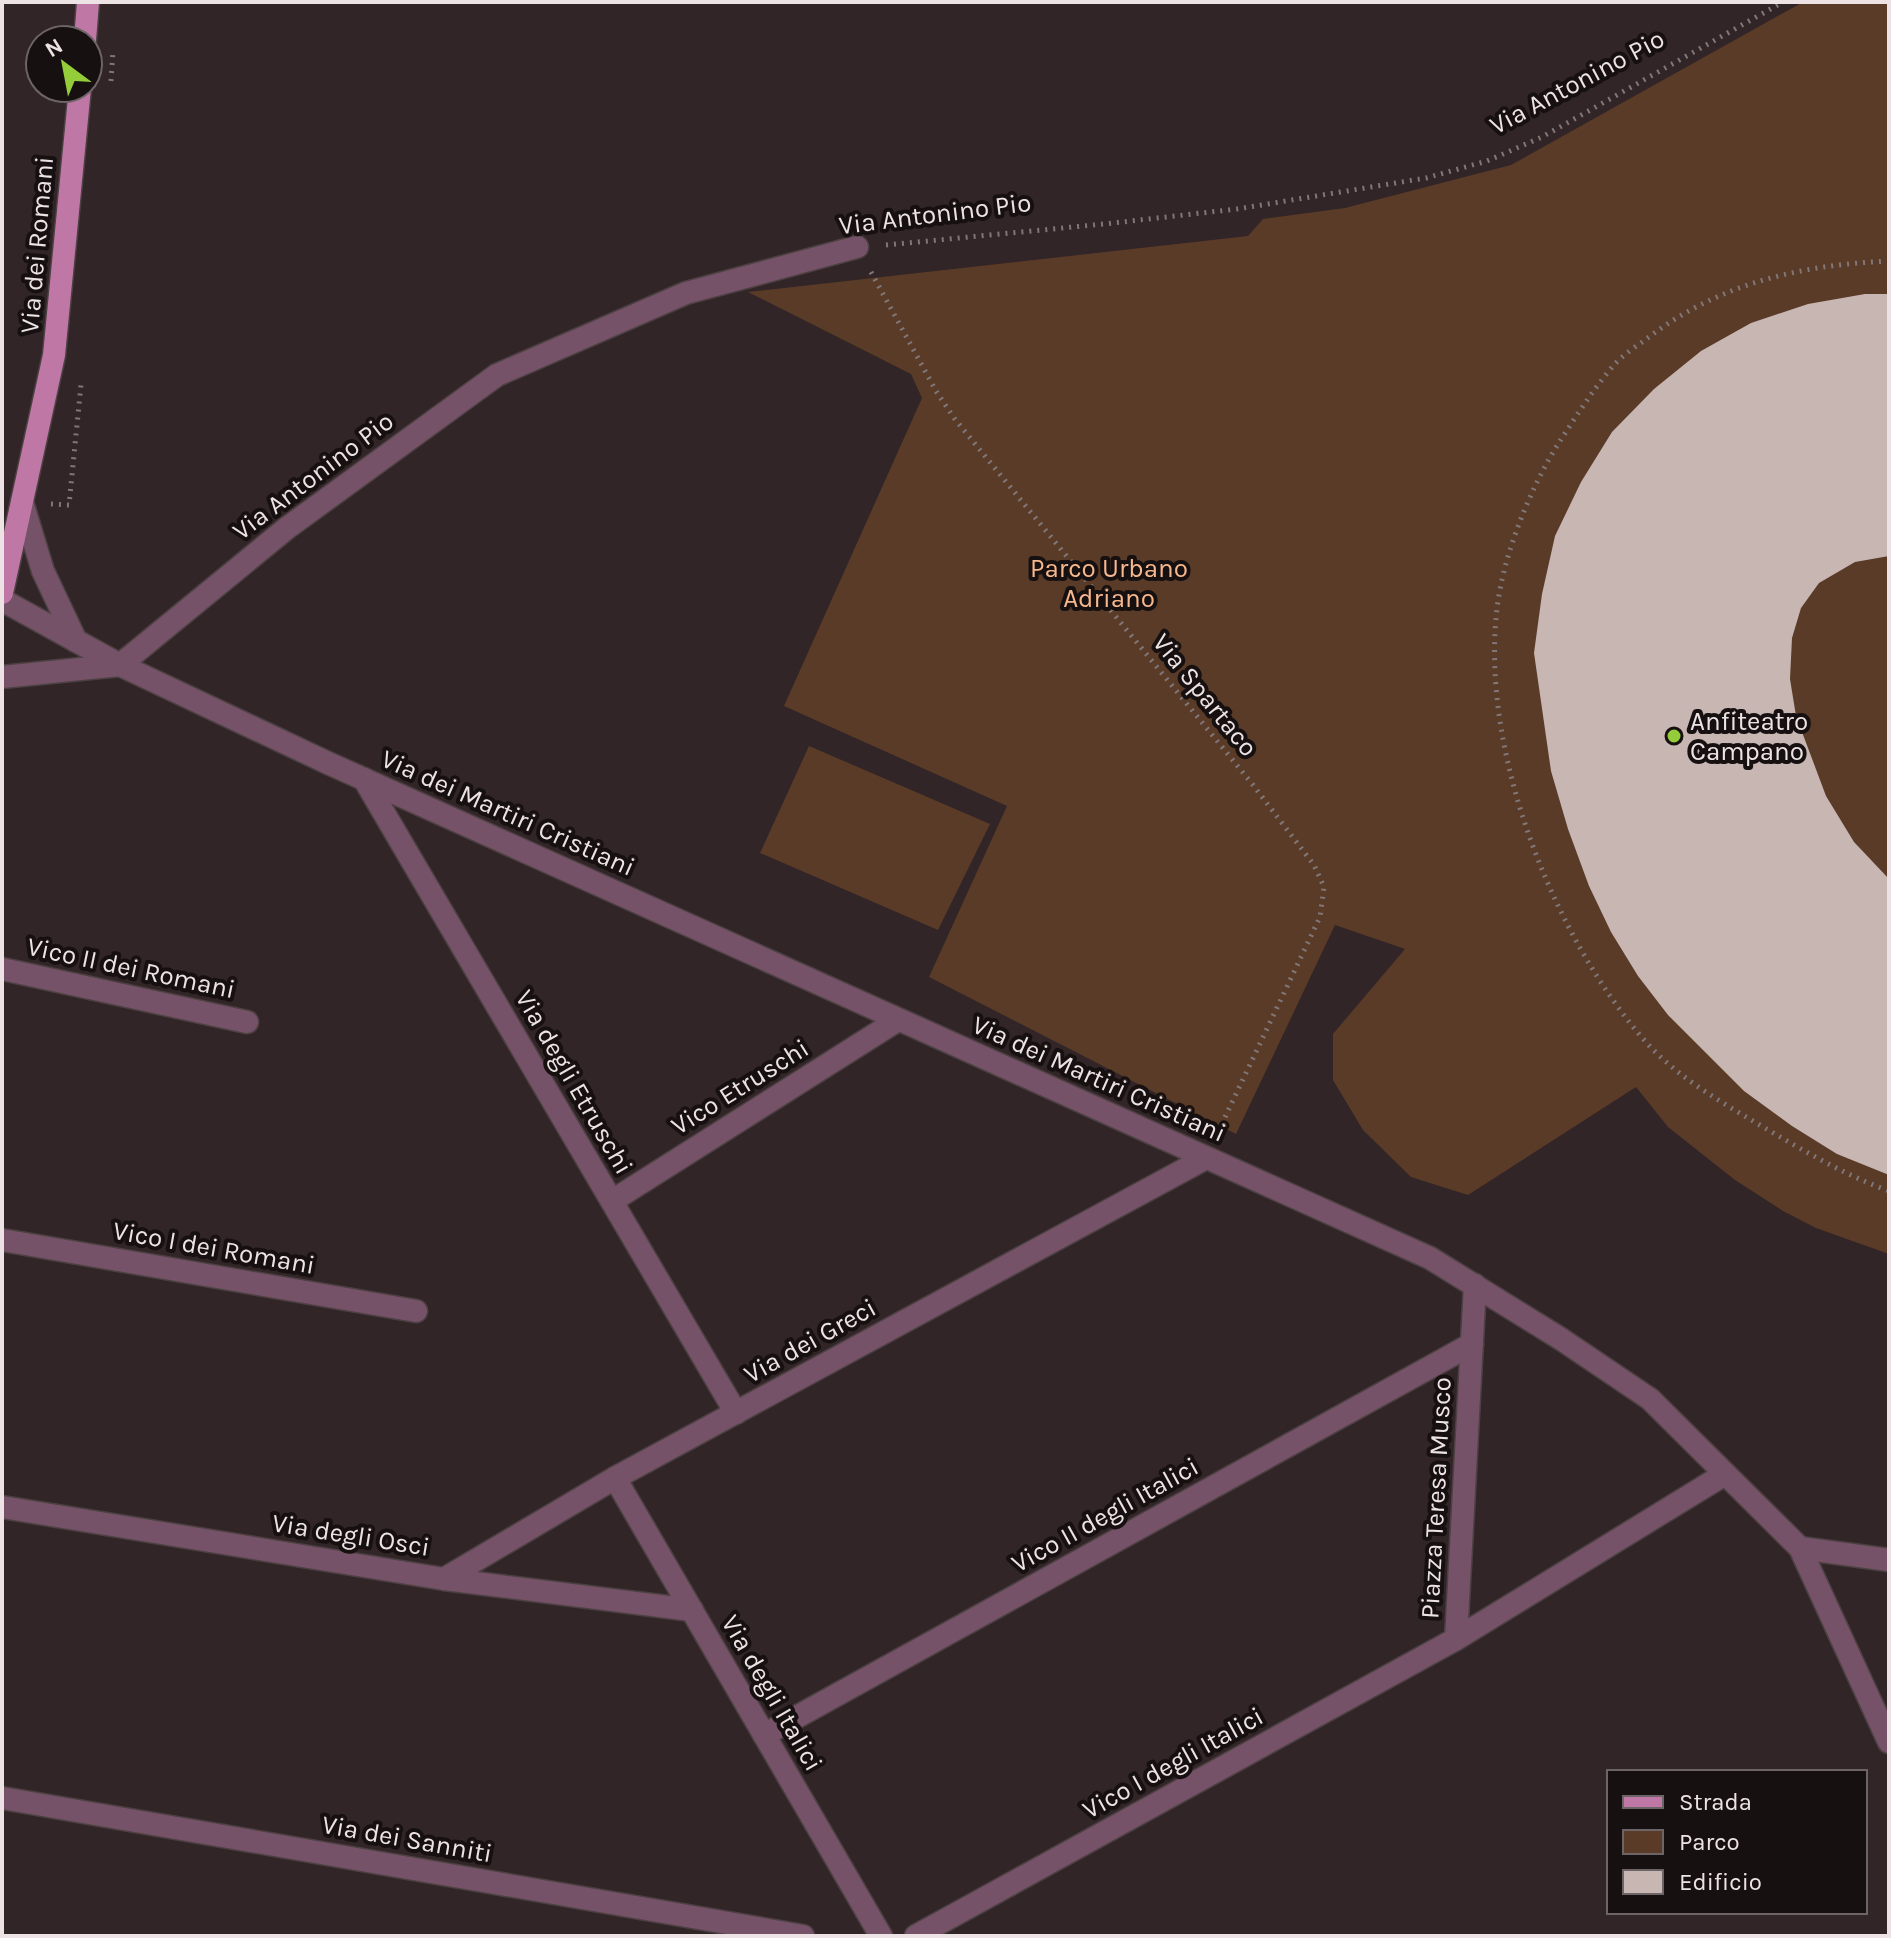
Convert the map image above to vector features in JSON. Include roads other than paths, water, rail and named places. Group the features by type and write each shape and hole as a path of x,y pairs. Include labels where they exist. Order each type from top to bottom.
{"main road":[{"path":"86,24 88,2"},
{"name":"Via dei Romani","path":"2,593 54,355 78,104"}],"street":[{"name":"Via Antonino Pio","path":"120,665 287,528 497,375 686,293 857,247"},
{"path":"22,502 43,571 76,641"},
{"name":"Via dei Martiri Cristiani","path":"2,600 120,665 364,779 1430,1258 1475,1285 1650,1399 1800,1548 1889,1742"},
{"path":"2,677 120,665"},
{"name":"Via degli Etruschi","path":"364,779 736,1413"},
{"name":"Vico II dei Romani","path":"2,969 247,1022"},
{"name":"Vico Etruschi","path":"612,1201 898,1020"},
{"name":"Via dei Greci","path":"444,1579 615,1478 1206,1158"},
{"name":"Vico I dei Romani","path":"2,1240 416,1311"},
{"name":"Piazza Teresa Musco","path":"1456,1639 1475,1285"},
{"name":"Vico II degli Italici","path":"764,1735 1472,1344"},
{"name":"Piazza Teresa Musco","path":"1456,1639 1725,1474"},
{"name":"Via degli Italici","path":"615,1478 881,1936"},
{"name":"Via degli Osci","path":"2,1507 444,1579 692,1610"},
{"path":"1800,1548 1889,1560"},
{"name":"Vico I degli Italici","path":"916,1936 1456,1639"},
{"name":"Via dei Sanniti","path":"2,1798 803,1936"}],"place":[{"name":"Anfiteatro Campano","path":"1674,736"}],"park label":[{"name":"Parco Urbano Adriano","path":"1109,583"}]}
